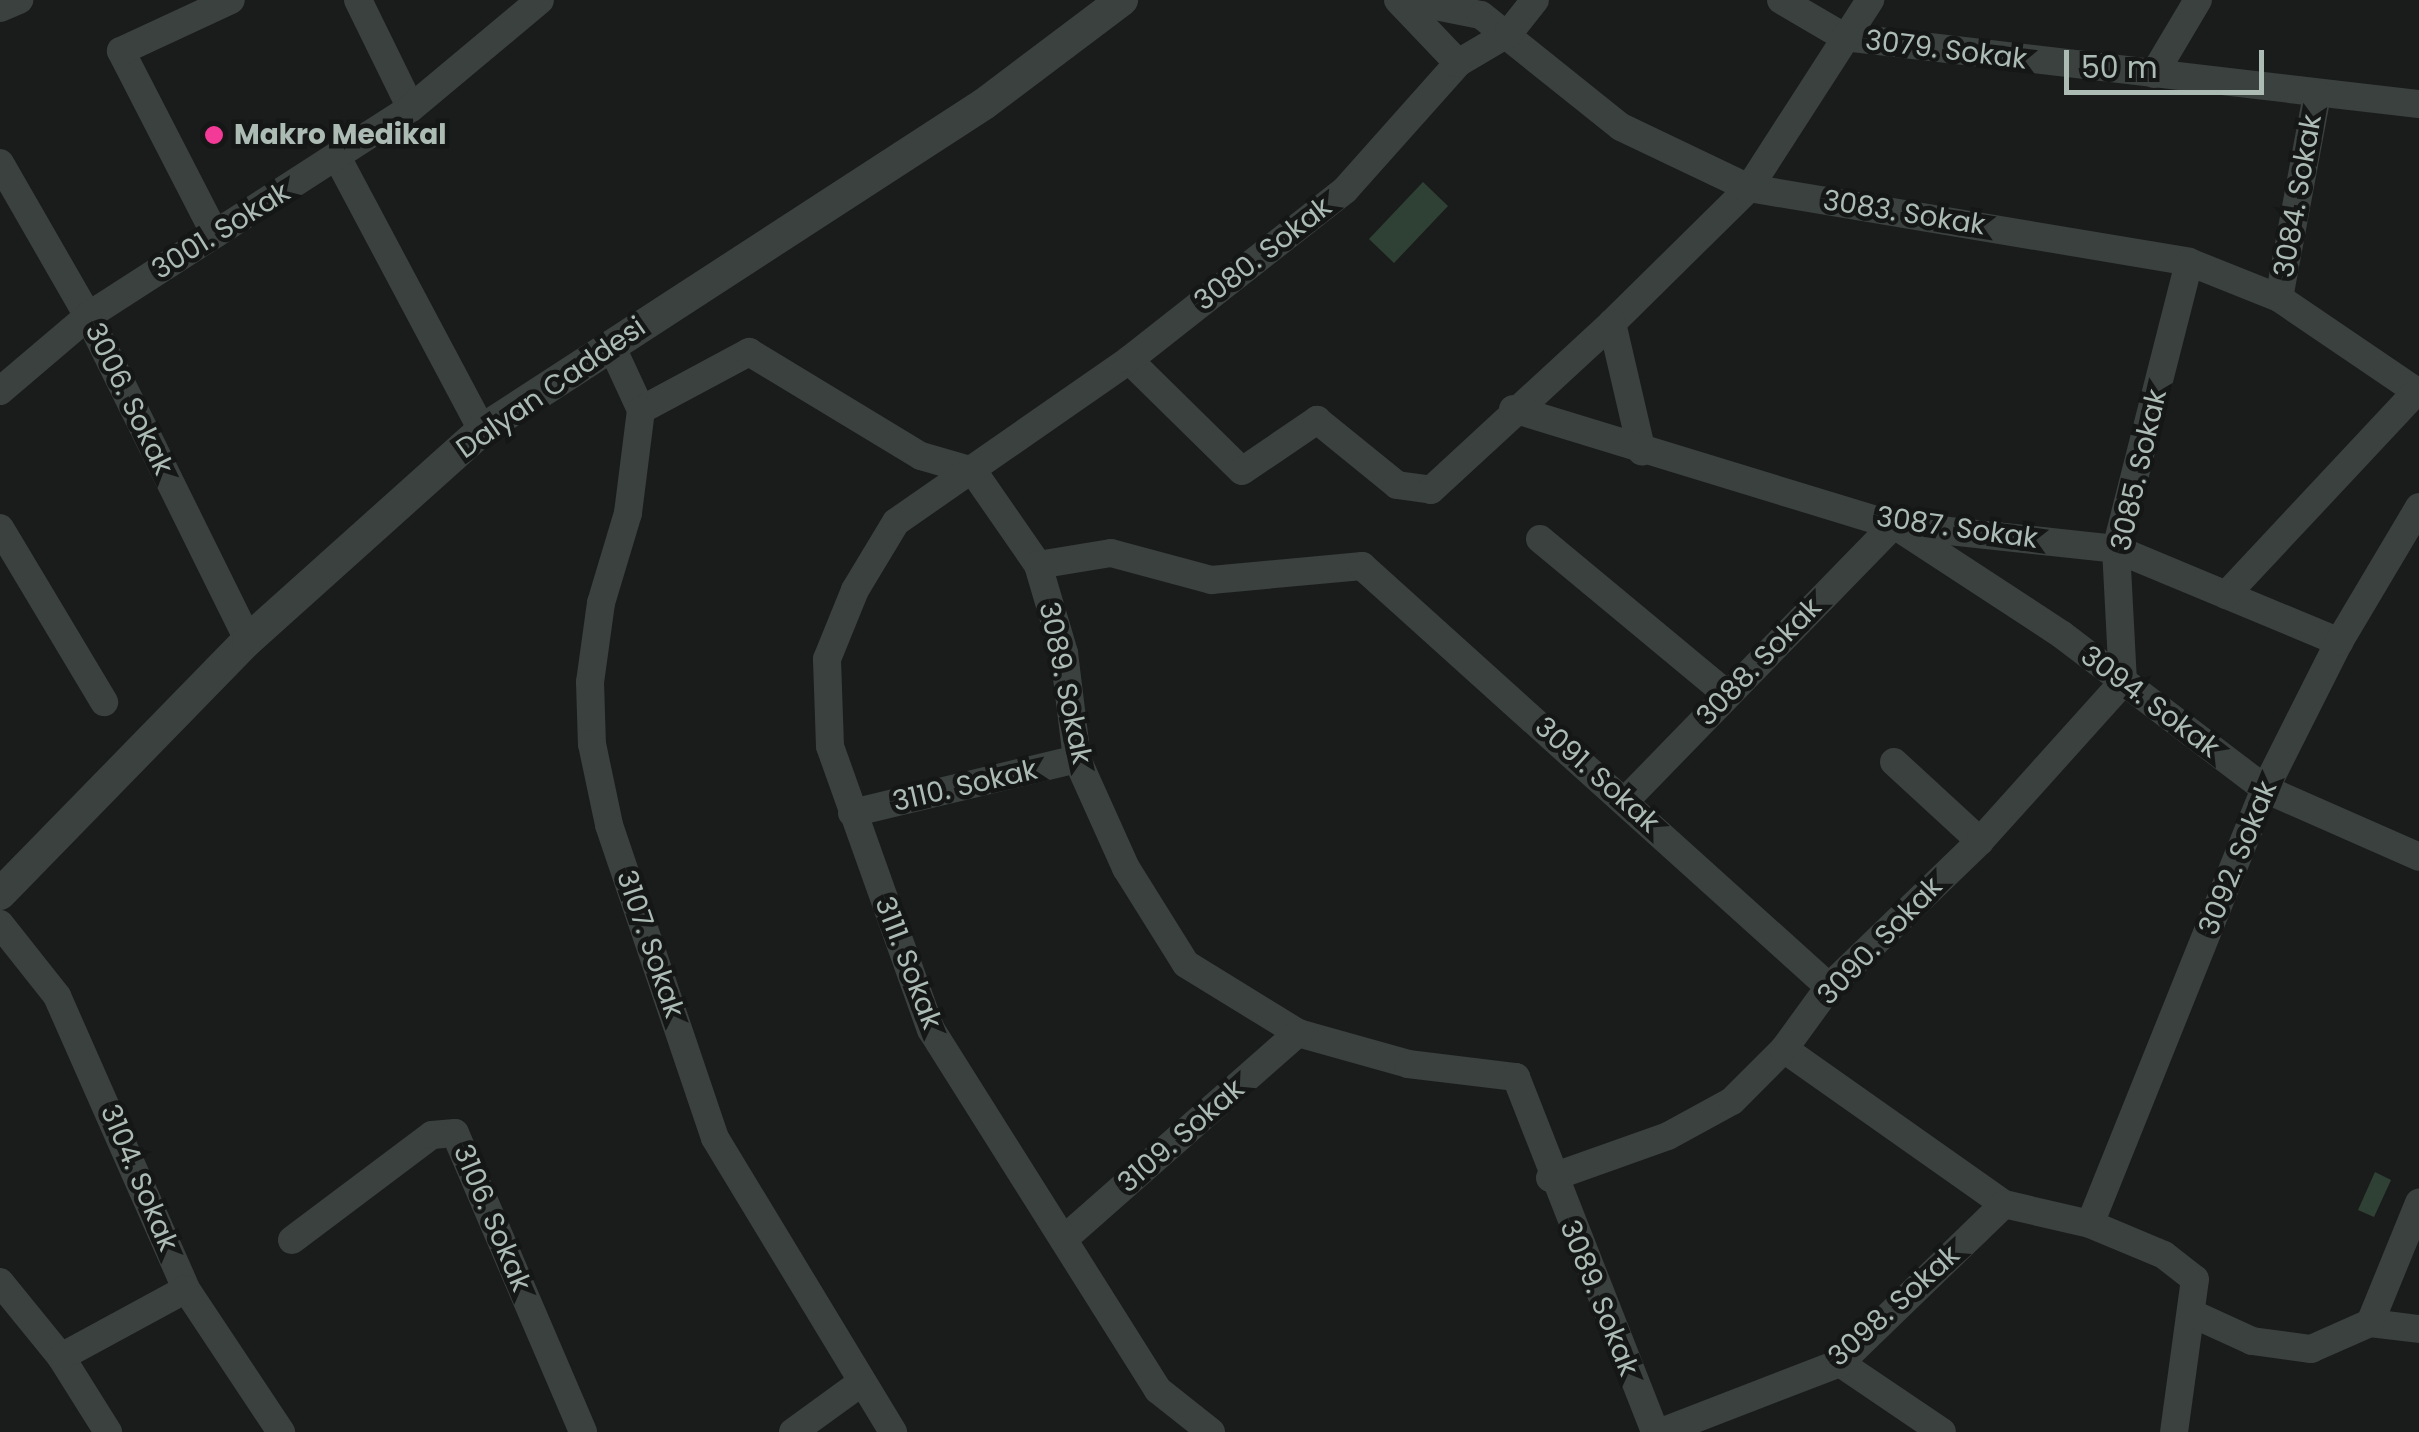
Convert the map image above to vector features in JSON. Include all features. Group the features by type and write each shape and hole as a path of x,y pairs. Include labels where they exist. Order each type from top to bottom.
{"street":[{"path":"0,8 19,0"},
{"path":"215,234 122,51 231,0"},
{"path":"358,0 412,108"},
{"name":"3001. Sokak","path":"0,391 88,316 412,108 540,0"},
{"name":"Dalyan Caddesi","path":"4,880 248,640 482,430 984,104 1122,0"},
{"path":"1401,0 1458,62"},
{"name":"3083. Sokak","path":"1401,0 1481,16 1509,33 1621,127 1749,188 2190,262 2280,298 2418,392"},
{"path":"1509,33 1535,0"},
{"name":"3079. Sokak","path":"1782,0 1844,37 2419,104"},
{"path":"1129,360 1242,470 1317,420 1397,485 1431,490 1484,446 1512,409 1612,322 1749,188 1870,0"},
{"path":"2154,74 2198,0"},
{"name":"3080. Sokak","path":"973,471 1129,360 1345,190 1458,62 1509,33"},
{"name":"3084. Sokak","path":"2280,298 2317,94"},
{"path":"337,158 482,430"},
{"name":"3006. Sokak","path":"2,162 88,316 248,640"},
{"name":"3085. Sokak","path":"2123,682 2116,550 2190,262"},
{"path":"1612,322 1642,452"},
{"path":"611,345 641,410 748,352 920,456 973,471"},
{"path":"2226,595 2418,392"},
{"name":"3087. Sokak","path":"1512,409 1642,452 1724,470 1893,524 2116,550 2339,642"},
{"name":"3107. Sokak","path":"641,410 628,513 601,603 590,682 592,744 608,825 715,1138 859,1384 893,1432"},
{"name":"3089. Sokak","path":"973,471 1038,564 1064,653 1077,760 1126,868 1186,964 1298,1033 1408,1064 1516,1077 1550,1178 1658,1432"},
{"name":"3111. Sokak","path":"973,471 896,522 855,590 827,659 830,746 931,1030 1158,1390 1211,1432"},
{"name":"3092. Sokak","path":"2090,1224 2264,789 2339,642 2419,506"},
{"name":"3094. Sokak","path":"1893,524 2123,682 2264,789 2419,858"},
{"name":"3088. Sokak","path":"1626,800 1893,524"},
{"path":"0,528 104,702"},
{"path":"1540,540 1726,694"},
{"name":"3091. Sokak","path":"1038,564 1111,553 1211,580 1362,566 1626,800 1829,988"},
{"name":"3090. Sokak","path":"1550,1178 1668,1136 1732,1102 1784,1049 1829,988 1980,841 2123,682"},
{"name":"3110. Sokak","path":"852,812 1077,760"},
{"path":"1894,762 1980,841"},
{"name":"3104. Sokak","path":"0,924 64,1009 186,1288 281,1432"},
{"name":"3109. Sokak","path":"1064,1239 1298,1033"},
{"path":"1784,1049 2004,1204 2090,1224 2164,1254 2195,1279 2174,1432"},
{"name":"3106. Sokak","path":"292,1240 432,1135 455,1133 583,1432"},
{"path":"2370,1323 2419,1203"},
{"name":"3098. Sokak","path":"1658,1432 1840,1363 2004,1204"},
{"path":"0,1282 61,1357 108,1432"},
{"path":"61,1357 186,1288"},
{"path":"2193,1314 2252,1341 2311,1349 2370,1323 2419,1329"},
{"path":"1840,1363 1942,1432"},
{"path":"793,1432 859,1384"}],"shaded area":[{"path":"1423,182 1448,206 1394,263 1369,239"},
{"path":"2375,1172 2391,1180 2374,1217 2358,1210"}],"place":[{"name":"Makro Medikal","path":"214,135"}]}
